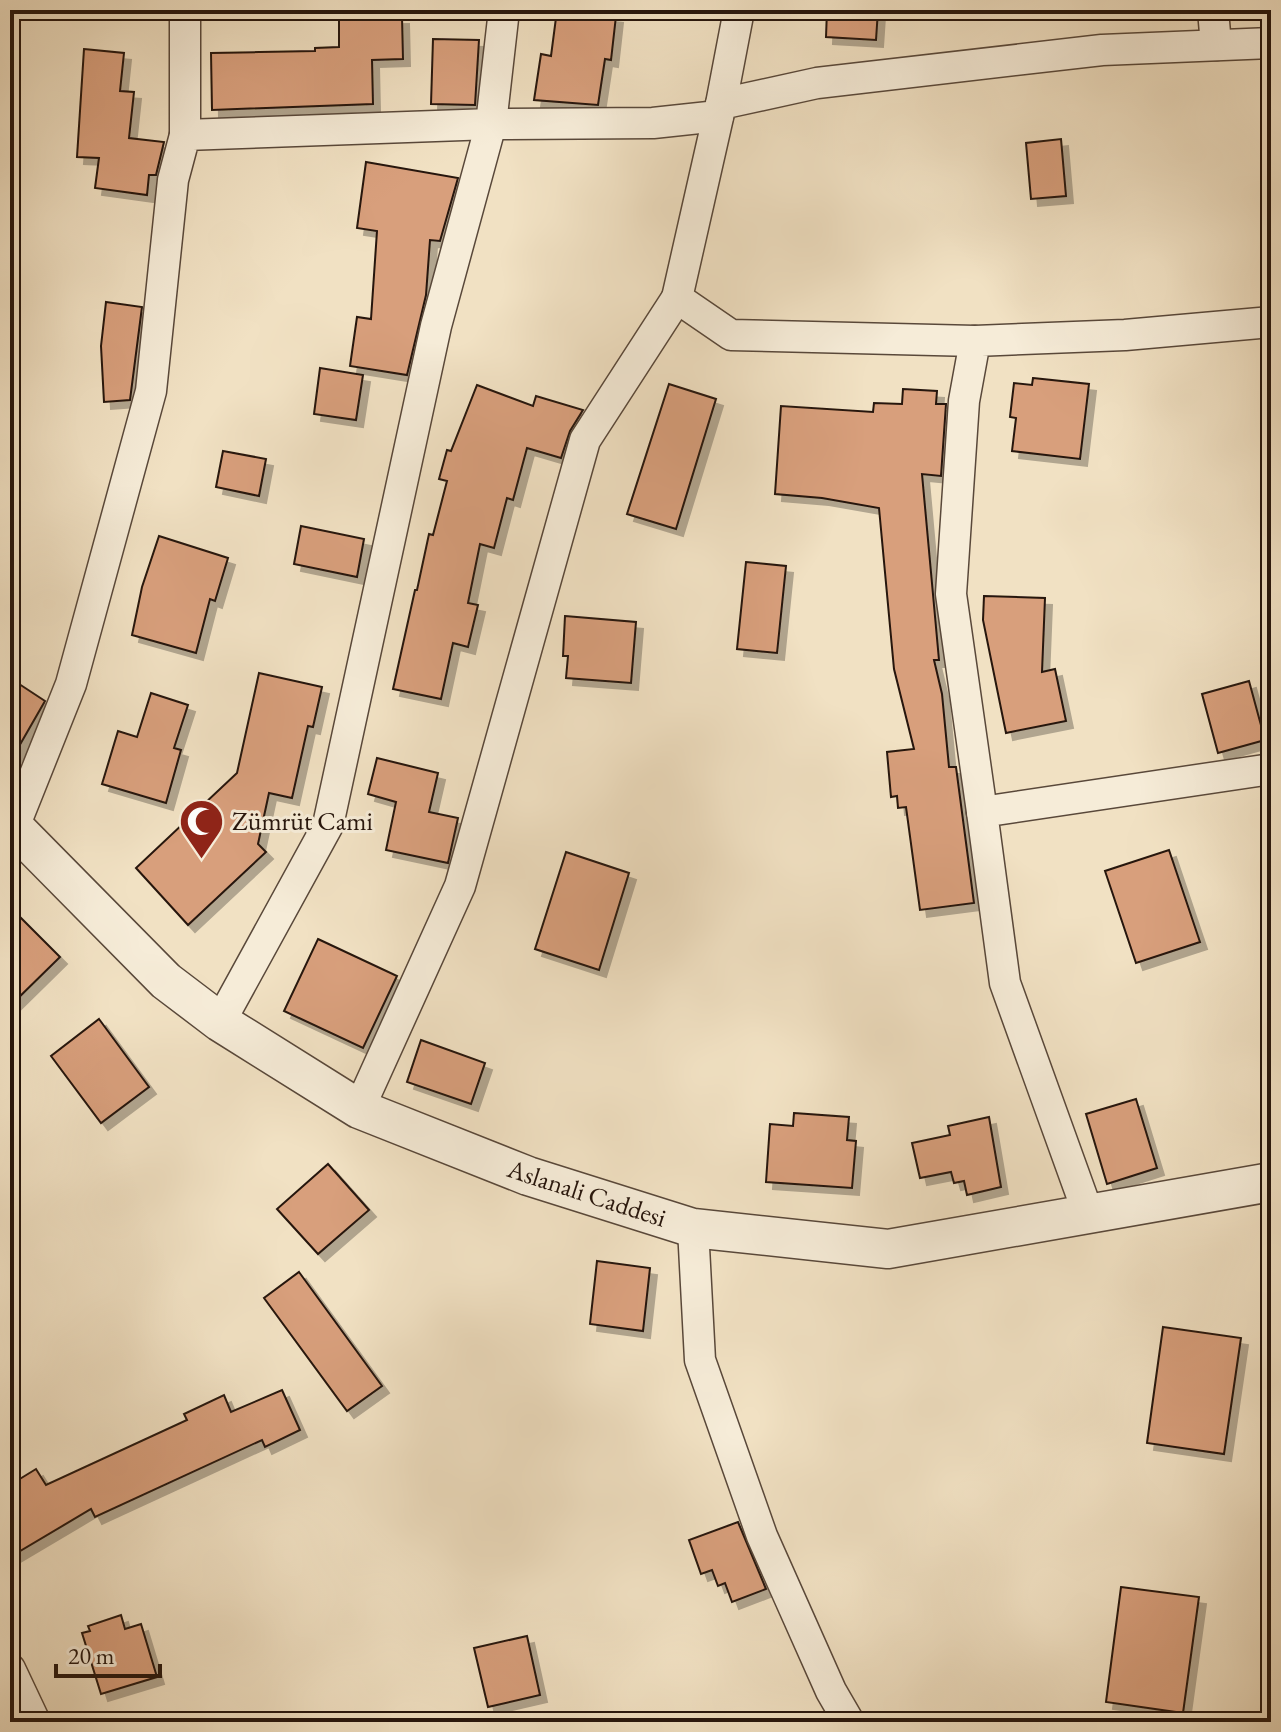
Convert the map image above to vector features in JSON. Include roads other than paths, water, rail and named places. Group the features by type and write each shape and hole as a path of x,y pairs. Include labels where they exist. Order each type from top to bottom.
{"street":[{"path":"12,825 71,684 151,391 173,180 185,135 185,10"},
{"path":"220,1022 328,825 436,326 491,124 504,10"},
{"path":"359,1109 460,886 585,440 677,298 720,110 739,10"},
{"path":"1213,10 1216,45"},
{"path":"185,135 491,124 653,123 720,110 833,81 1102,50 1271,43"},
{"path":"677,298 731,335 975,341 1125,335 1271,322"},
{"path":"975,341 964,401 951,594 1005,983 1088,1213"},
{"path":"982,812 1271,769"},
{"name":"Aslanali Caddesi","path":"12,825 166,981 220,1022 359,1109 528,1176 693,1228 888,1249 1271,1182"},
{"path":"693,1228 700,1360 762,1536 831,1691 849,1722"},
{"path":"10,1669 35,1722"}],"place":[{"name":"Zümrüt Cami","path":"201,860"}]}
